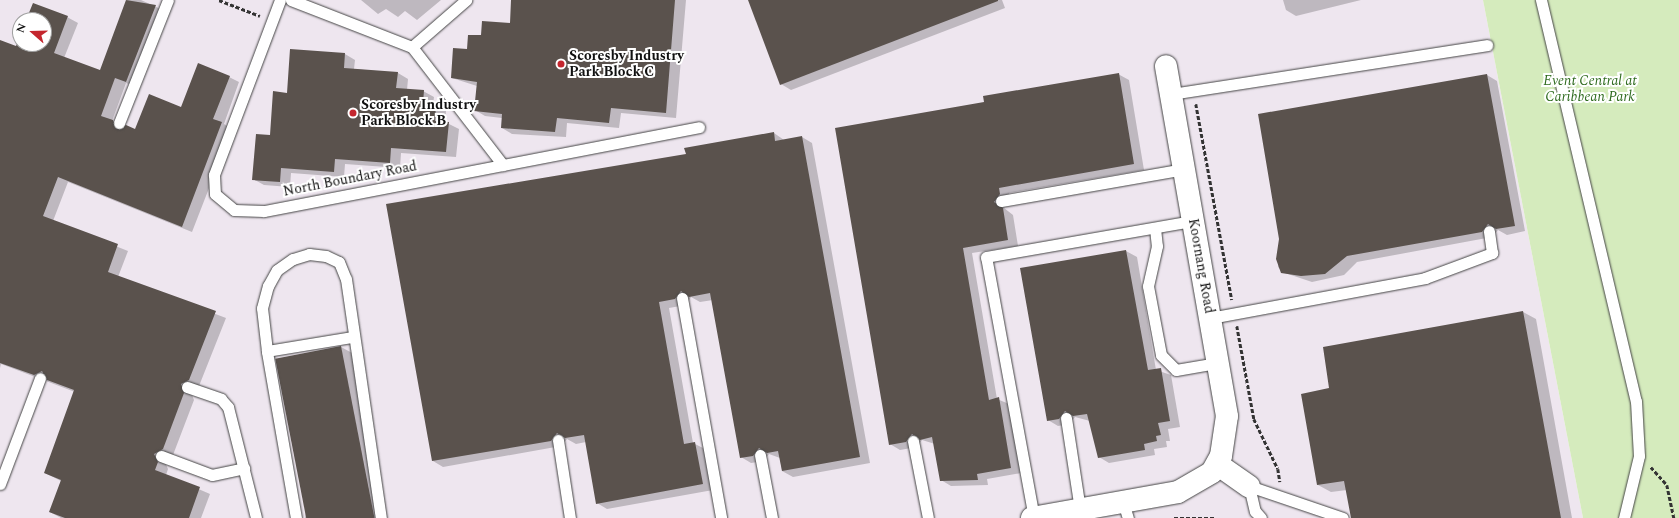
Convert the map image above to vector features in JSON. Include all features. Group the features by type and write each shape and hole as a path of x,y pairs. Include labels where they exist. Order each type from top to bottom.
{"street":[{"name":"Koornang Road","path":"1166,66 1227,416 1217,464"},
{"path":"1033,518 1080,510 1126,510 1178,492 1198,483 1217,464 1249,486"}],"lane":[{"path":"119,123 168,0"},
{"name":"North Boundary Road","path":"280,0 214,175 215,194 226,207 259,212 698,127"},
{"path":"290,0 412,47 503,165"},
{"path":"412,47 466,0"},
{"path":"1541,0 1636,401 1639,456 1624,518"},
{"path":"1171,94 1487,45"},
{"path":"1002,201 1184,169"},
{"path":"1033,518 986,257 1193,221"},
{"path":"1154,228 1157,246 1148,286 1161,355 1176,370 1217,363"},
{"path":"1210,318 1425,278 1492,253 1489,230"},
{"path":"296,518 267,351 262,308 268,286 285,263 309,254 333,258 344,269 352,337 381,518"},
{"path":"682,298 721,518"},
{"path":"267,351 352,337"},
{"path":"0,484 40,378"},
{"path":"187,387 225,402 244,468 256,518"},
{"path":"1066,418 1080,510"},
{"path":"558,440 570,518"},
{"path":"913,441 928,518"},
{"path":"760,454 772,518"},
{"path":"160,456 212,475 244,468"},
{"path":"1249,486 1255,512 1261,518"},
{"path":"1249,486 1343,518"}],"path":[{"path":"219,0 261,16"},
{"path":"1639,456 1667,485 1674,518"},
{"path":"1174,518 1215,518"}],"shaded area":[{"path":"0,0 1483,0 1583,518 0,518"}],"green space":[{"name":"Event Central at Caribbean Park","path":"1483,0 1679,0 1679,518 1583,518"}],"building":[{"path":"126,0 156,5 126,82 115,78 101,116 113,120 116,129 126,125 135,129 149,94 181,107 198,63 230,76 213,119 222,122 182,227 58,177 43,216 118,244 108,272 216,311 189,380 181,384 184,393 163,449 154,454 158,462 155,470 200,487 189,518 65,518 49,512 61,480 44,473 74,390 47,380 42,371 34,375 0,363 0,40 12,44 12,52 52,52 52,12 29,12 33,3 68,16 54,53 100,70"},
{"name":"Scoresby Industry Park Block C","path":"511,0 675,0 666,113 611,108 609,123 557,118 555,132 501,128 502,114 474,111 477,82 451,78 453,48 467,49 468,35 481,35 482,21 510,23"},
{"path":"748,0 998,0 998,1 780,85"},
{"name":"Scoresby Industry Park Block B","path":"290,49 345,53 344,68 398,72 396,88 424,90 423,104 436,105 435,121 449,122 446,152 391,148 390,163 335,159 334,172 281,168 280,182 252,180 256,134 270,135 273,91 287,93"},
{"path":"1119,73 1134,164 999,188 1000,194 994,202 1003,208 1008,240 963,248 989,400 999,397 1011,468 977,474 978,480 940,481 932,437 920,440 912,434 906,442 889,445 835,128 984,102 983,96"},
{"path":"1487,74 1515,226 1496,229 1488,224 1482,232 1347,256 1325,274 1301,276 1281,273 1276,259 1279,239 1258,114"},
{"path":"774,132 775,141 802,136 860,457 782,471 778,451 767,453 759,448 753,456 740,458 710,293 689,297 681,291 675,299 659,302 684,444 695,442 703,484 596,504 584,435 565,438 557,433 551,441 432,461 386,204 686,154 684,148"},
{"path":"1126,250 1148,370 1161,368 1170,421 1158,423 1161,435 1156,436 1157,441 1144,444 1145,450 1098,458 1087,414 1073,416 1065,411 1059,419 1047,421 1020,268"},
{"path":"1523,311 1561,518 1351,518 1344,481 1317,485 1301,394 1329,388 1323,347"},
{"path":"341,346 374,518 306,518 275,359"}],"place":[{"name":"Scoresby Industry Park Block C","path":"561,64"},
{"name":"Scoresby Industry Park Block B","path":"353,113"}]}
